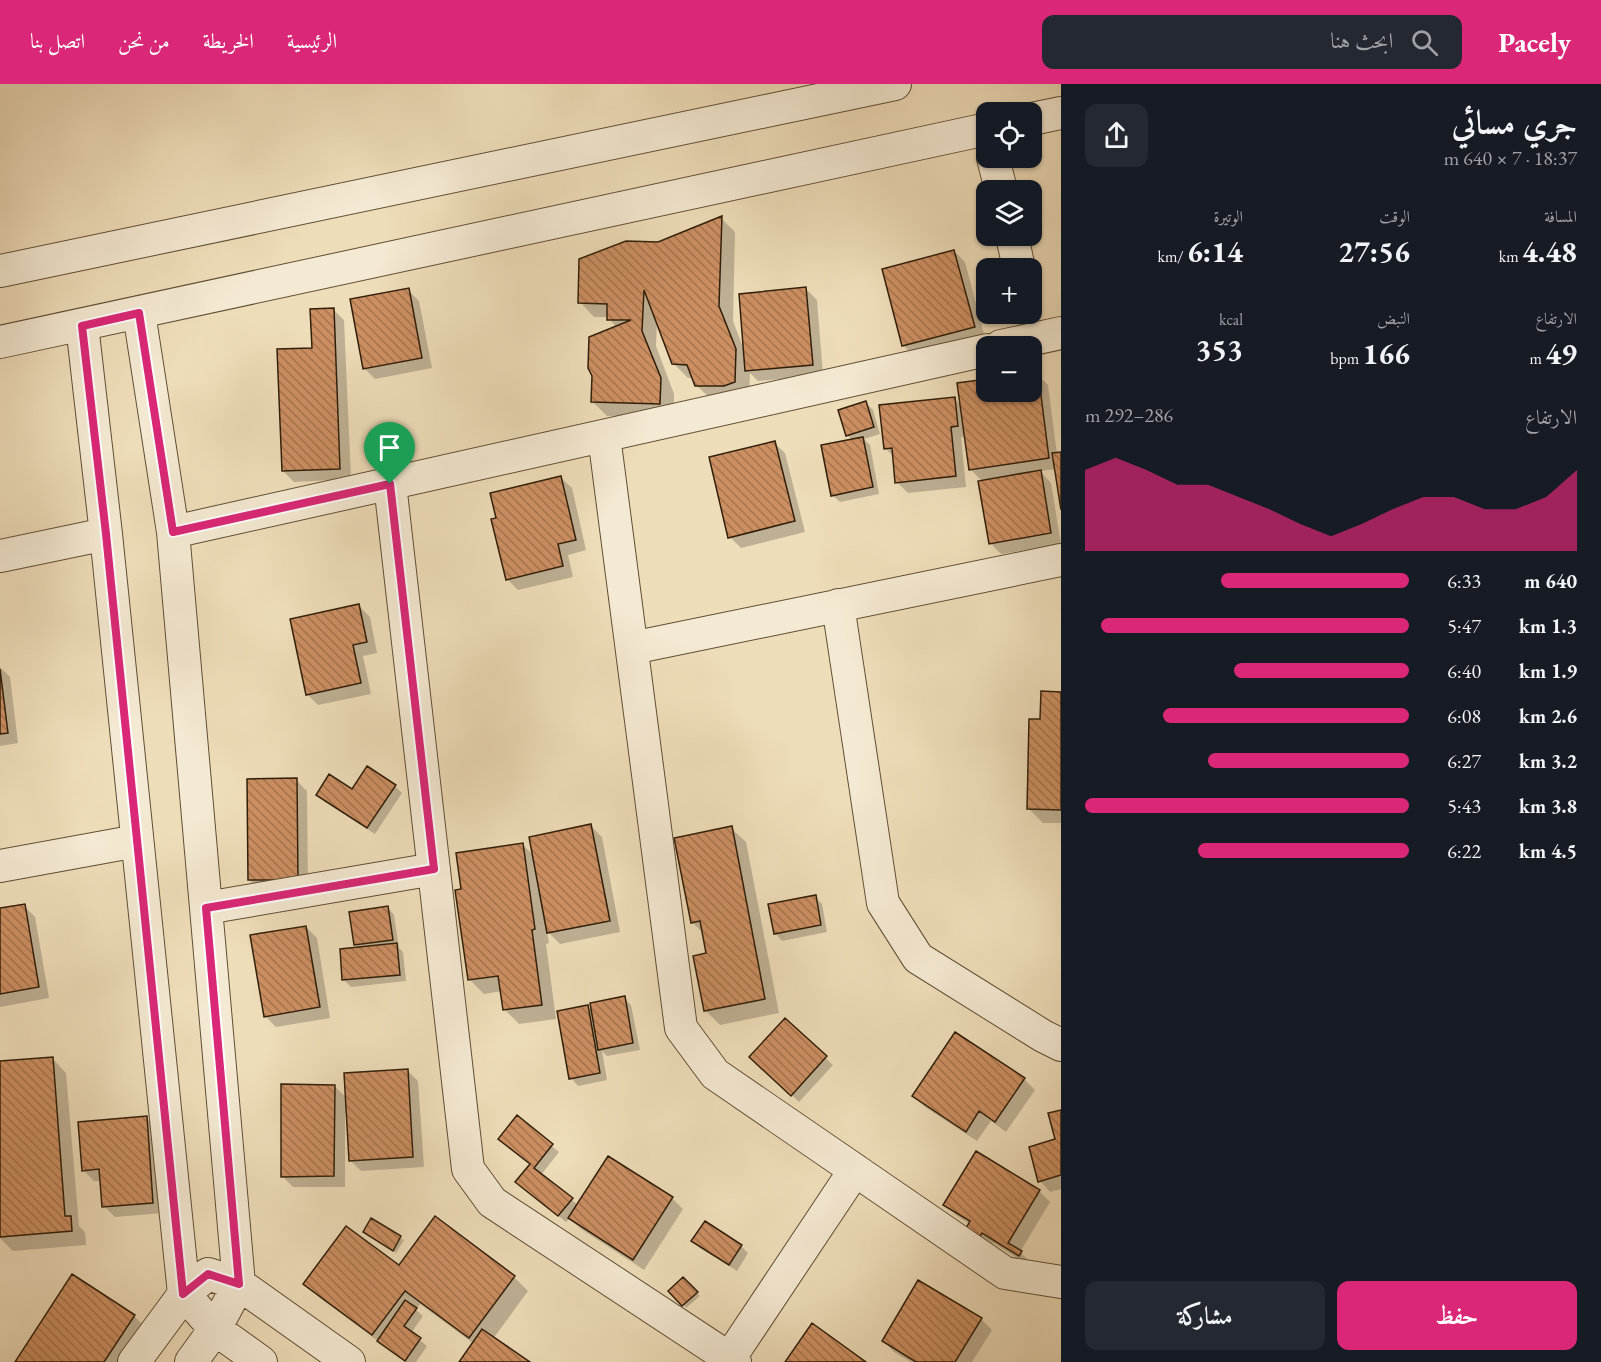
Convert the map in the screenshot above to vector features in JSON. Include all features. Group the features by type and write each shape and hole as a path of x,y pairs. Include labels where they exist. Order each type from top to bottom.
{"street":[{"path":"0,272 895,84"},
{"path":"1042,117 1061,113"},
{"path":"0,342 976,131"},
{"path":"139,313 173,532 239,1284 215,1329 191,1362"},
{"path":"82,326 106,534 183,1294 215,1329 261,1362"},
{"path":"1024,336 1042,328"},
{"path":"173,532 976,352"},
{"path":"604,436 681,1028 715,1074 1005,1274 1061,1282"},
{"path":"390,484 468,1169 492,1202 730,1361 855,1170"},
{"path":"0,556 106,534"},
{"path":"632,648 1061,560"},
{"path":"838,605 883,903 918,958 1042,1036 1061,1045"},
{"path":"0,866 137,841"},
{"path":"206,908 434,869"},
{"path":"134,1362 183,1294 208,1274 239,1284 349,1362"}],"building":[{"path":"722,216 719,306 736,349 735,382 724,386 695,386 687,365 672,364 644,290 642,331 661,378 660,404 591,402 592,376 588,368 589,337 631,320 607,320 607,304 578,303 579,259 626,241 658,242"},
{"path":"954,250 975,327 902,346 882,269"},
{"path":"806,287 813,365 745,371 739,294"},
{"path":"409,288 422,358 363,369 350,299"},
{"path":"334,308 340,469 282,471 277,349 312,348 310,309"},
{"path":"976,380 976,402 1042,402 1049,458 969,470 957,383"},
{"path":"955,397 958,426 951,427 956,476 895,483 892,448 884,449 879,405"},
{"path":"866,401 874,427 846,436 838,410"},
{"path":"863,437 873,487 831,496 821,445"},
{"path":"775,441 795,521 728,538 709,457"},
{"path":"1061,452 1061,510 1052,453"},
{"path":"1041,470 1051,533 989,544 978,481"},
{"path":"561,476 576,540 558,544 563,566 506,580 491,519 496,518 490,493"},
{"path":"359,604 367,642 353,645 361,683 306,695 290,619"},
{"path":"0,669 8,733 0,734"},
{"path":"1041,691 1061,692 1061,810 1027,809 1029,719 1040,719"},
{"path":"367,766 396,785 367,828 316,795 329,774 352,789"},
{"path":"297,778 298,880 248,880 247,779"},
{"path":"591,824 610,921 547,933 529,837"},
{"path":"732,826 765,999 704,1011 693,956 706,953 700,921 691,923 674,838"},
{"path":"523,843 535,929 532,930 542,1005 503,1010 498,976 468,980 455,890 461,889 456,853"},
{"path":"816,895 821,925 774,934 768,904"},
{"path":"25,904 39,987 0,994 0,908"},
{"path":"388,906 393,940 354,945 349,912"},
{"path":"306,926 320,1007 264,1017 250,935"},
{"path":"397,943 400,975 342,980 340,949"},
{"path":"625,996 633,1043 598,1050 590,1003"},
{"path":"588,1005 600,1073 569,1079 557,1011"},
{"path":"785,1018 827,1056 791,1096 749,1057"},
{"path":"955,1032 1025,1078 995,1122 979,1111 966,1132 912,1096"},
{"path":"53,1057 65,1216 71,1216 72,1231 0,1237 0,1061"},
{"path":"408,1069 413,1157 349,1161 344,1073"},
{"path":"281,1084 335,1085 334,1176 281,1177"},
{"path":"1061,1110 1061,1175 1038,1182 1029,1147 1055,1139 1048,1113"},
{"path":"517,1115 553,1144 534,1168 573,1198 558,1216 515,1182 530,1164 498,1139"},
{"path":"147,1116 153,1203 102,1207 99,1169 82,1171 78,1122"},
{"path":"976,1151 1040,1190 1008,1243 1022,1251 1019,1256 982,1233 976,1243 962,1235 970,1221 943,1205"},
{"path":"608,1156 673,1197 633,1260 568,1218"},
{"path":"435,1216 515,1276 469,1338 405,1291 372,1335 303,1284 346,1226 399,1265"},
{"path":"371,1218 401,1236 393,1251 363,1232"},
{"path":"705,1221 742,1245 729,1265 691,1241"},
{"path":"72,1274 135,1315 104,1362 15,1362"},
{"path":"683,1277 698,1292 682,1306 668,1291"},
{"path":"918,1280 982,1318 955,1362 916,1362 882,1341"},
{"path":"405,1300 417,1308 404,1326 421,1338 405,1361 377,1341"},
{"path":"812,1323 866,1362 785,1362"},
{"path":"482,1329 530,1362 459,1362"}],"route":[{"path":"139,313 173,532 390,484 434,869 206,908 239,1284 208,1274 183,1294 106,534 82,326 139,313"}]}
